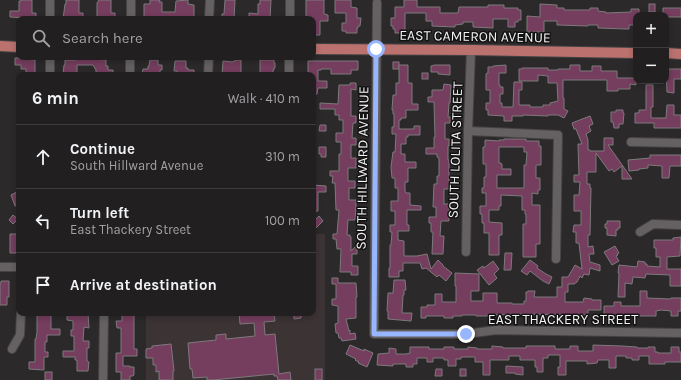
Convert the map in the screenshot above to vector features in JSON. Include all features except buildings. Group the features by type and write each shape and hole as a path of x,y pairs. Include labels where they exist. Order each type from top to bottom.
{"main road":[{"path":"0,46 16,47"},
{"name":"EAST CAMERON AVENUE","path":"316,49 633,53"},
{"path":"669,54 681,54"}],"street":[{"path":"50,0 50,16"},
{"path":"131,0 131,16"},
{"path":"210,0 210,16"},
{"path":"290,0 290,16"},
{"name":"SOUTH HILLWARD AVENUE","path":"374,334 377,3"},
{"name":"SOUTH LOLITA STREET","path":"466,252 471,50"},
{"path":"50,60 50,72"},
{"path":"130,60 130,72"},
{"path":"208,72 209,60"},
{"path":"289,72 290,60"},
{"path":"468,131 558,134 556,259"},
{"path":"631,142 681,142"},
{"path":"640,232 653,224 681,225"},
{"path":"0,267 16,267"},
{"path":"12,349 20,335 21,316"},
{"path":"103,380 104,316"},
{"name":"EAST THACKERY STREET","path":"374,334 466,334 496,330 681,333"}],"shaded area":[{"path":"316,234 325,234 325,380 146,380 146,316 316,316"}],"route":[{"path":"376,49 374,334 466,334"}]}
